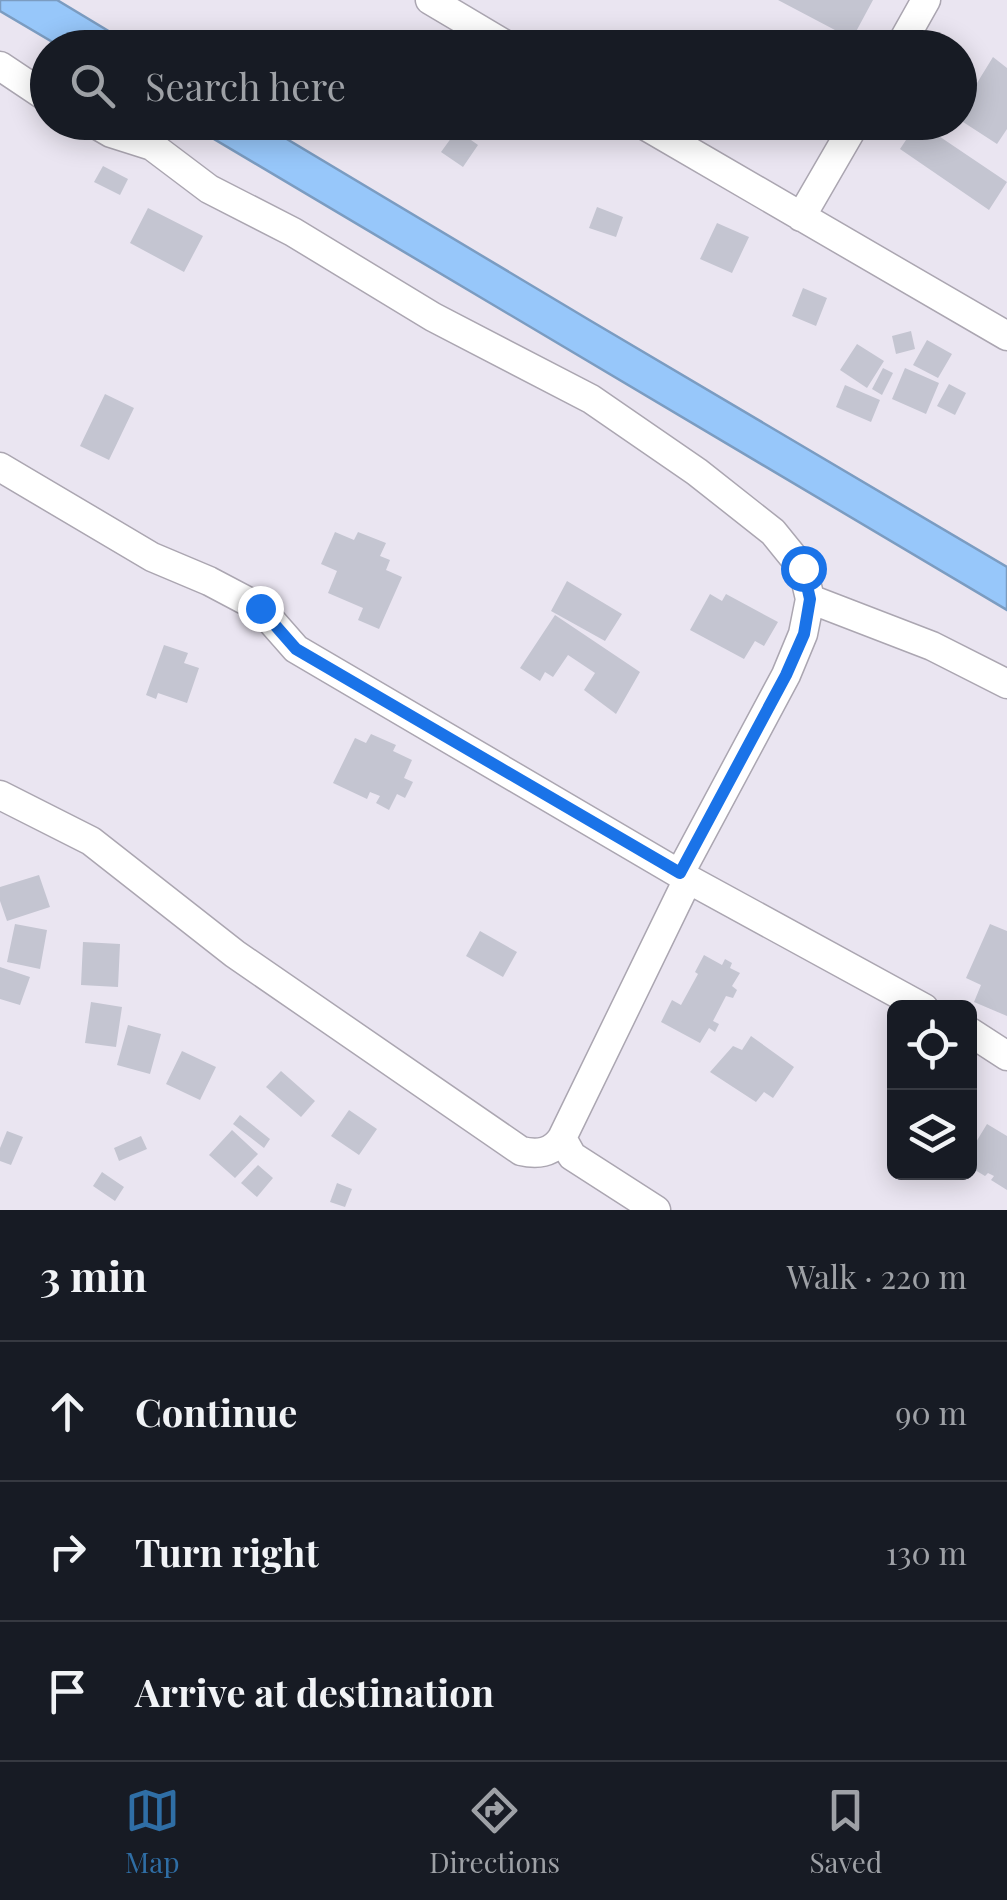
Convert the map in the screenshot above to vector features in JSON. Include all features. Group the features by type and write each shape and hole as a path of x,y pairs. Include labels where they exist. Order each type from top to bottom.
{"street":[{"path":"430,0 481,30"},
{"path":"909,30 926,0"},
{"path":"0,66 30,86"},
{"path":"0,795 91,841 235,954 521,1150 535,1154 556,1147 562,1138 684,876 804,634 810,599 803,568 773,532 697,472 591,399 433,317 293,232 209,190 152,146 134,140"},
{"path":"670,140 1007,336"},
{"path":"801,217 846,140"},
{"path":"0,467 152,557 260,608 296,649 684,876 909,1000"},
{"path":"810,599 932,646 1007,684"},
{"path":"977,1037 1007,1056"},
{"path":"562,1138 572,1156 656,1210"}],"water":[{"path":"0,0 57,0 107,30 32,30 0,11"},
{"path":"216,140 288,140 1007,567 1007,610"}],"building":[{"path":"778,0 873,0 857,30 835,30"},
{"path":"993,57 1007,68 1007,129 997,144 977,131 977,83"},
{"path":"450,140 471,140 478,145 463,167 441,152"},
{"path":"906,140 945,140 1007,182 989,210 900,149"},
{"path":"103,166 128,179 120,195 94,182"},
{"path":"597,207 623,217 616,237 589,228"},
{"path":"148,208 203,236 184,272 130,243"},
{"path":"717,223 749,237 732,273 700,259"},
{"path":"803,288 827,298 816,326 792,316"},
{"path":"911,331 915,349 896,354 892,336"},
{"path":"927,340 952,354 938,378 913,365"},
{"path":"857,344 884,361 867,388 840,370"},
{"path":"883,368 893,373 882,395 872,389"},
{"path":"905,368 939,383 926,414 892,399"},
{"path":"949,384 966,393 955,415 937,406"},
{"path":"845,385 880,400 871,422 836,407"},
{"path":"105,394 134,408 109,460 80,446"},
{"path":"335,532 354,540 358,532 386,543 380,556 390,560 386,570 402,577 379,629 358,620 363,608 328,593 337,571 321,564"},
{"path":"567,581 622,614 605,641 551,611"},
{"path":"710,594 722,601 726,594 778,622 764,646 755,641 744,659 690,630"},
{"path":"555,615 640,672 616,714 584,690 595,673 568,655 553,677 545,672 540,681 520,668"},
{"path":"164,645 188,653 184,663 199,668 187,703 158,693 156,699 146,695"},
{"path":"371,734 396,745 393,751 412,760 404,778 413,782 405,798 397,794 389,810 376,803 380,796 370,792 367,799 333,783 355,738 366,743"},
{"path":"39,875 50,907 7,921 0,887"},
{"path":"15,924 47,930 40,969 7,962"},
{"path":"990,924 1007,931 1007,1016 977,1003 981,985 966,978"},
{"path":"480,931 517,952 503,977 466,956"},
{"path":"83,942 120,944 118,987 81,985"},
{"path":"704,955 722,965 725,959 732,963 730,968 740,973 732,986 737,990 733,998 726,996 713,1021 719,1024 715,1032 709,1028 700,1043 661,1022 672,1000 681,1005"},
{"path":"0,967 30,977 20,1005 0,999"},
{"path":"91,1002 122,1007 116,1047 85,1043"},
{"path":"128,1025 161,1034 150,1074 117,1065"},
{"path":"751,1036 794,1067 773,1098 764,1092 756,1102 710,1072 733,1046 742,1050"},
{"path":"182,1051 216,1067 200,1100 166,1084"},
{"path":"281,1071 315,1101 301,1117 266,1087"},
{"path":"349,1110 377,1129 359,1155 331,1136"},
{"path":"240,1115 270,1139 264,1148 233,1124"},
{"path":"987,1124 1007,1136 1007,1190 991,1180 994,1176 977,1171 977,1140"},
{"path":"232,1130 258,1154 235,1178 209,1155"},
{"path":"7,1131 23,1137 11,1165 0,1161"},
{"path":"141,1136 147,1149 119,1161 114,1148"},
{"path":"258,1165 273,1178 257,1197 241,1183"},
{"path":"102,1172 124,1187 115,1201 93,1186"},
{"path":"337,1183 352,1189 345,1207 330,1202"}],"route":[{"path":"260,608 296,649 680,873 804,634 810,599 803,568"}]}
